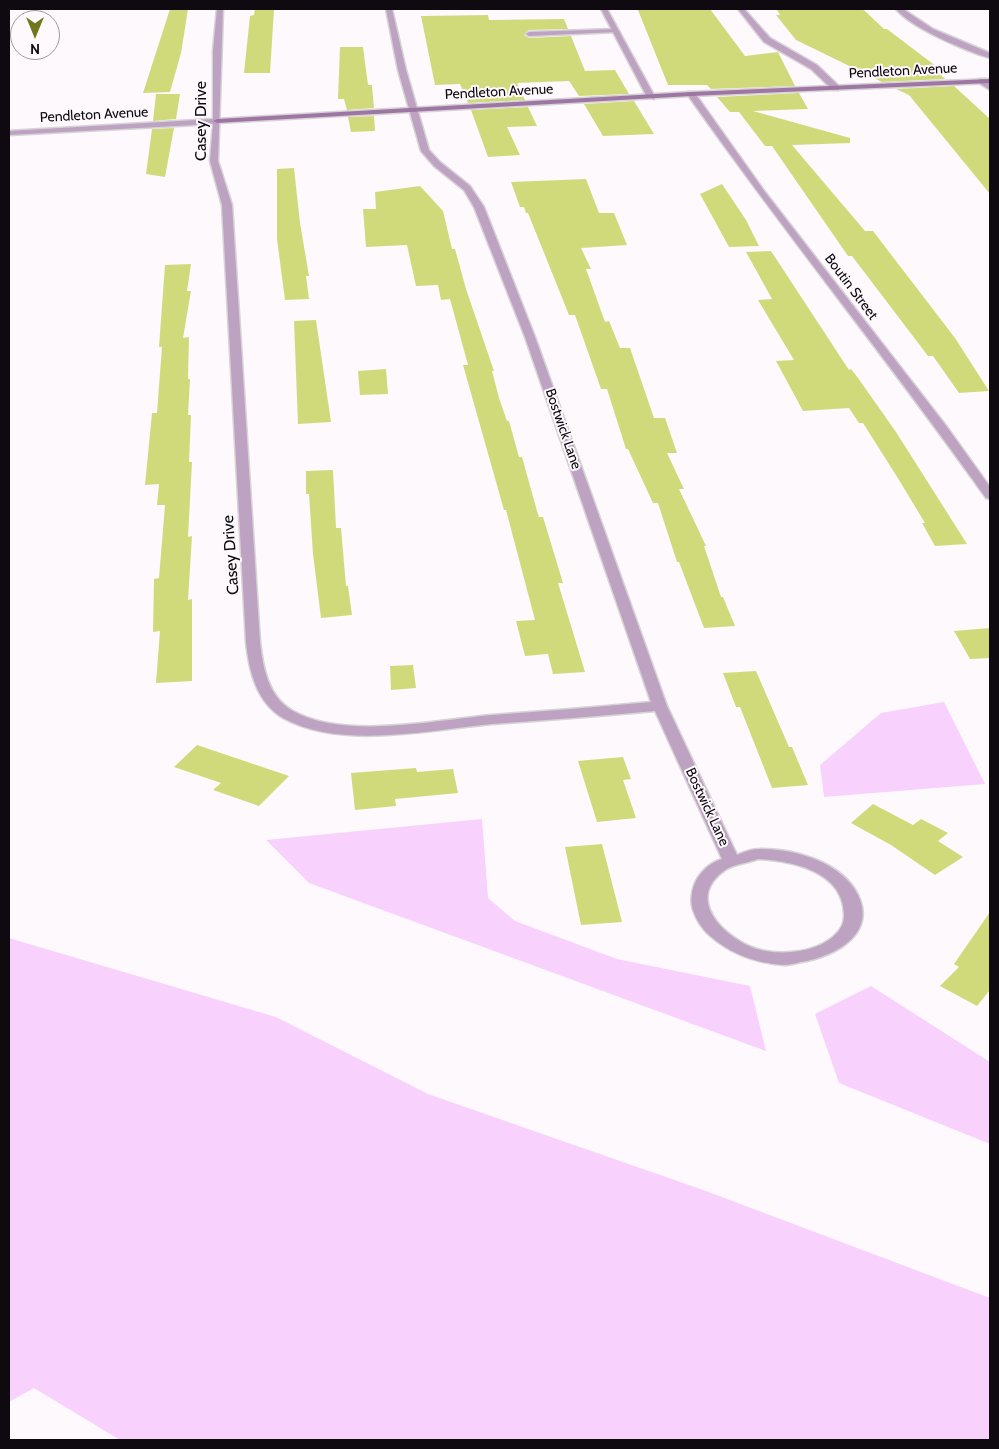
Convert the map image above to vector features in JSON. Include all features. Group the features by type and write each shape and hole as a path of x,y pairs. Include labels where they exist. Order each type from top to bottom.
{"street":[{"name":"Casey Drive","path":"220,9 217,51 218,121 214,161 227,205 253,642 258,675 270,700 288,714 311,725 330,728 370,729 409,728 660,706"},
{"name":"Bostwick Lane","path":"389,9 412,110 425,151 472,193 482,214 530,337 660,706 731,860"},
{"path":"604,9 651,97"},
{"path":"741,9 767,40 814,67 836,88"},
{"path":"899,9 910,19 925,28 990,56"},
{"name":"Pendleton Avenue","path":"9,133 691,94 986,81"},
{"path":"986,81 990,88"},
{"name":"Boutin Street","path":"691,94 762,194 937,422 990,495"},
{"path":"977,477 990,476"},
{"name":"Bostwick Lane","path":"757,854 786,856 800,859 825,870 844,887 851,902 853,917 845,935 827,950 815,955 786,959 756,955 729,944 709,928 699,908 698,898 704,880 716,869 731,860 757,854"}],"lane":[{"path":"529,34 615,31"}],"shaded area":[{"path":"944,702 985,784 824,797 820,765 881,713"},
{"path":"482,819 488,898 515,921 617,959 750,986 766,1051 309,883 266,840"},
{"path":"9,938 276,1017 428,1094 706,1191 990,1298 990,1440 120,1440 34,1388 9,1402"},
{"path":"871,986 990,1062 990,1144 839,1083 815,1014"}],"building":[{"path":"170,9 188,9 181,53 170,92 143,93"},
{"path":"255,9 274,9 270,73 244,73 250,16 254,15"},
{"path":"710,9 745,56 778,52 795,86 711,89 707,85 668,85 638,10"},
{"path":"861,9 884,29 887,29 941,70 936,70 945,79 882,82 796,40 776,15 780,15 777,10"},
{"path":"488,15 489,20 564,19 568,29 529,30 524,35 529,38 571,36 585,71 615,70 629,94 579,96 569,81 517,83 525,100 468,103 460,84 435,85 421,16"},
{"path":"340,47 363,47 368,85 372,85 374,108 347,110 344,99 338,99"},
{"path":"954,86 990,119 990,194 909,95 896,89"},
{"path":"799,93 808,109 753,111 850,138 850,143 792,145 865,231 873,231 955,338 989,391 959,393 933,356 928,356 852,256 848,256 772,146 765,146 739,112 730,112 717,97"},
{"path":"156,94 180,94 176,119 153,121"},
{"path":"634,101 654,134 603,136 584,104"},
{"path":"528,107 537,126 507,127 520,155 488,157 471,110"},
{"path":"374,116 375,131 351,132 348,117"},
{"path":"174,128 165,177 146,174 152,129"},
{"path":"294,168 300,223 309,276 306,276 309,299 285,300 277,239 277,169"},
{"path":"586,179 599,213 614,213 627,245 581,248 591,269 586,269 605,322 609,321 620,348 630,348 654,418 665,418 677,453 667,453 684,489 679,489 706,546 704,546 721,597 723,597 735,626 704,628 679,562 677,562 658,503 653,503 628,449 626,449 607,389 601,389 575,315 569,315 528,213 526,213 524,207 520,207 511,182"},
{"path":"722,184 746,220 759,246 729,247 700,194"},
{"path":"420,186 443,211 452,249 455,249 466,289 494,371 492,371 499,398 507,421 509,421 519,457 522,457 539,517 543,517 563,583 558,583 585,672 553,674 548,654 525,656 516,621 535,620 506,510 504,510 463,365 468,365 450,299 441,300 438,285 416,286 407,245 366,247 363,209 376,209 375,192"},
{"path":"771,251 849,370 851,369 858,378 896,432 967,544 935,546 922,523 925,523 899,480 863,423 859,423 849,408 803,411 776,361 794,360 758,300 772,299 746,252"},
{"path":"191,264 187,291 191,291 183,338 189,337 188,379 190,379 188,415 191,415 189,462 192,462 188,537 192,536 188,600 192,599 192,681 156,683 160,631 153,632 154,579 159,578 165,505 157,505 159,484 145,485 152,413 157,413 162,347 159,347 165,265"},
{"path":"316,320 331,422 298,424 294,321"},
{"path":"386,369 388,394 360,395 358,371"},
{"path":"333,470 336,528 341,528 346,586 348,586 352,615 321,618 313,554 309,494 306,494 306,471"},
{"path":"990,628 990,658 970,659 954,631"},
{"path":"413,665 416,688 391,690 390,666"},
{"path":"756,671 789,747 792,747 808,785 772,788 740,707 736,707 723,673"},
{"path":"197,745 289,776 259,806 213,790 221,783 174,767"},
{"path":"623,757 631,779 623,780 636,818 597,822 578,761"},
{"path":"416,768 417,772 453,769 458,793 395,799 396,806 355,810 351,773"},
{"path":"873,804 913,825 921,819 948,833 938,841 963,857 935,875 891,845 851,823"},
{"path":"602,844 622,922 581,925 565,847"},
{"path":"990,912 990,990 977,1006 940,986 959,967 954,964"}]}
